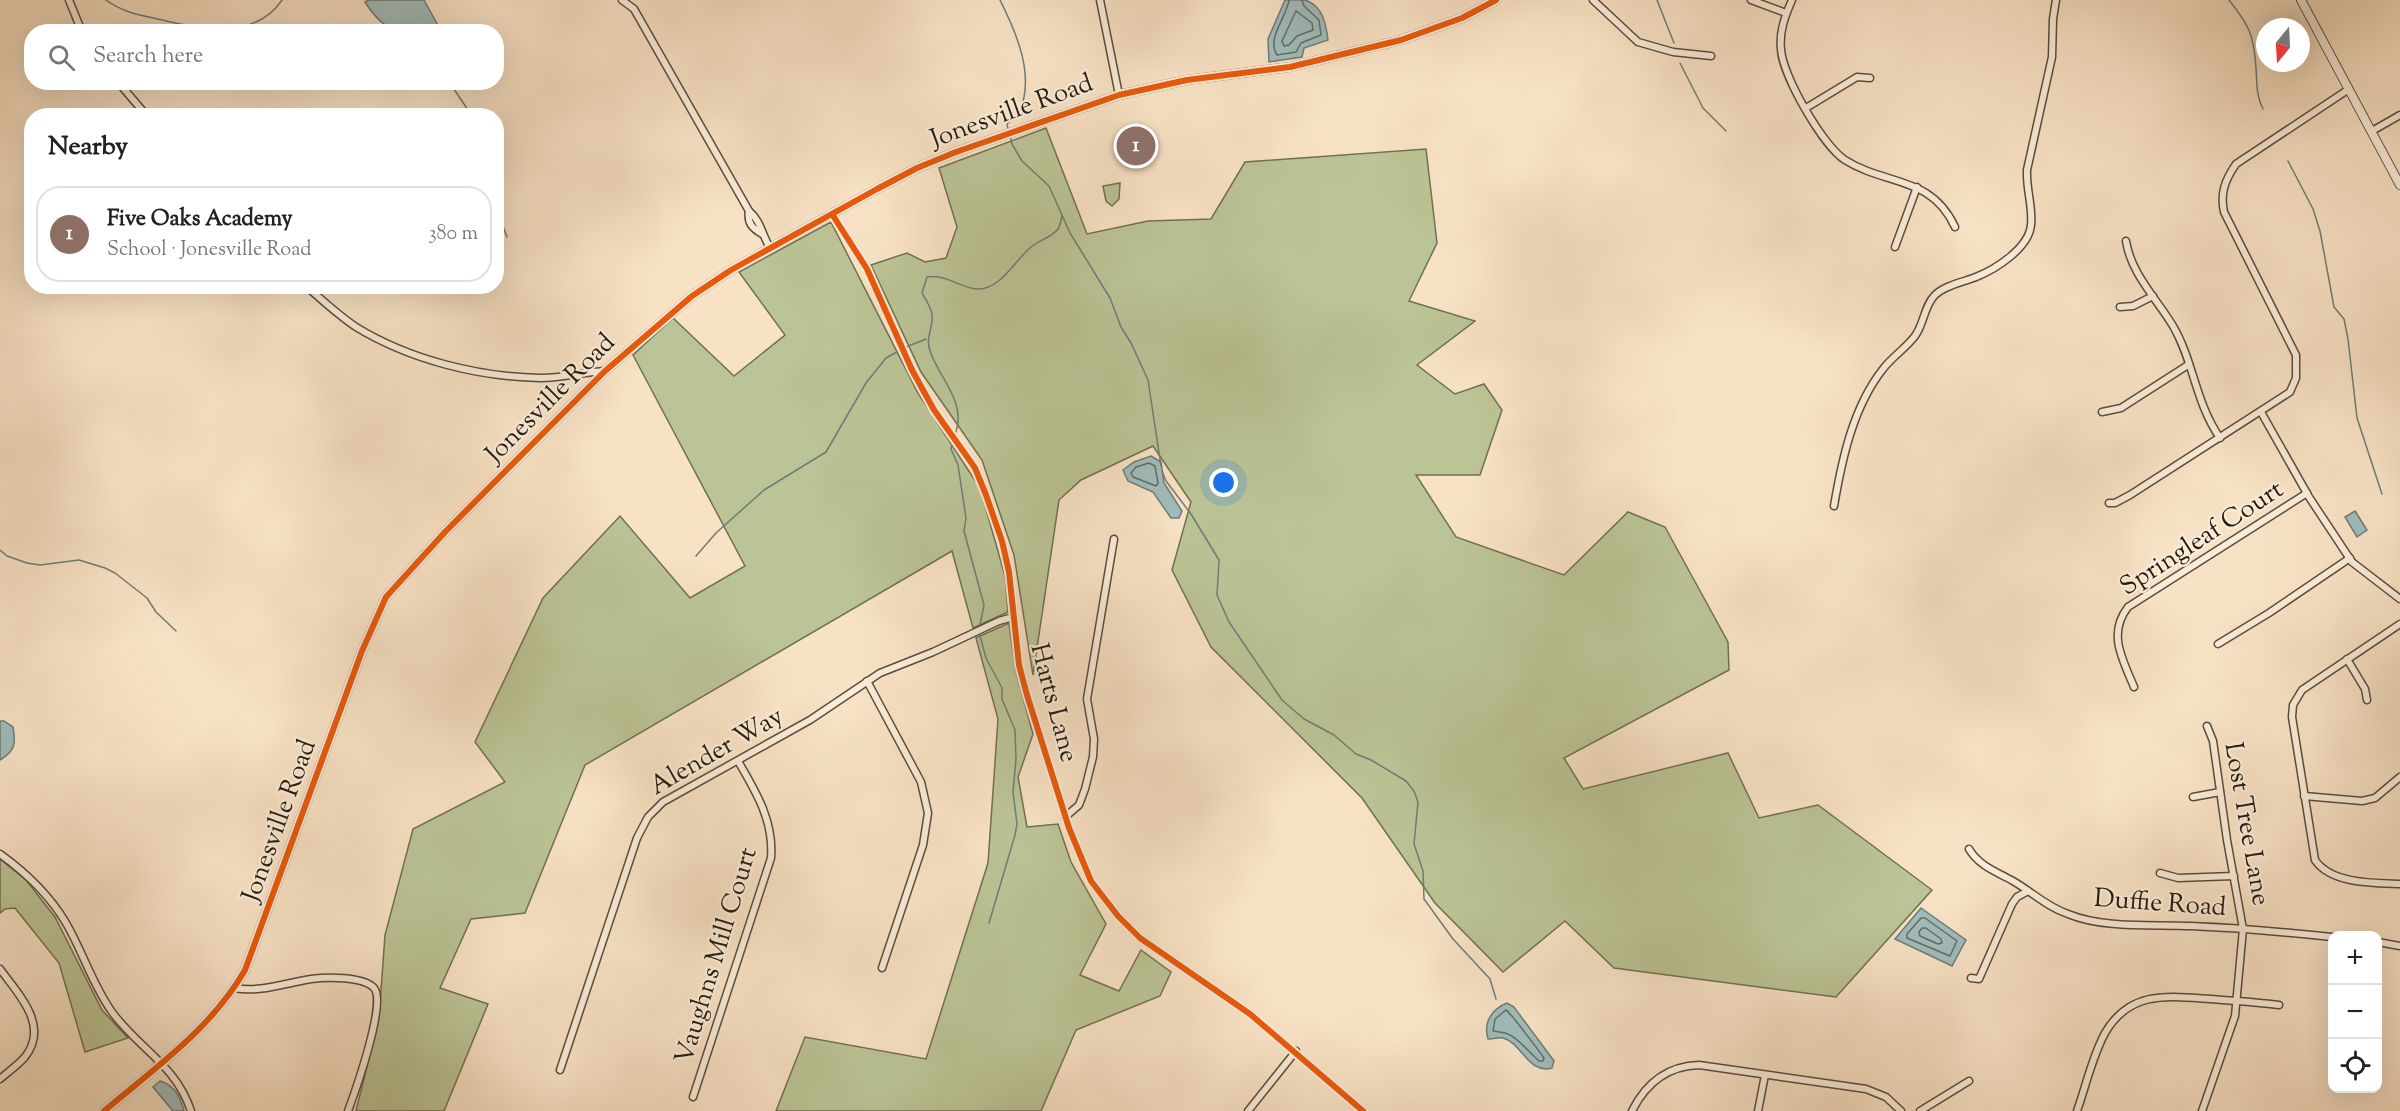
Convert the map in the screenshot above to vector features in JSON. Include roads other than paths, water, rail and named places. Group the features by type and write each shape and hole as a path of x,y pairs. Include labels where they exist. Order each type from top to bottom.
{"street":[{"path":"69,0 79,24"},
{"path":"622,0 634,9 749,211 758,218 762,234 770,248"},
{"path":"1100,0 1119,95"},
{"name":"Jonesville Road","path":"104,1111 208,1021 234,988 254,950 362,651 386,597 445,532 605,371 692,296 770,248 916,168 998,137 1119,95 1187,81 1284,68 1420,34 1462,18 1496,0"},
{"path":"1593,0 1638,42 1673,52 1711,56"},
{"path":"1751,0 1786,13"},
{"path":"1792,0 1786,13 1781,35 1781,52 1787,75 1827,142 1844,159 1864,170 1929,193 1943,205 1955,227"},
{"path":"1834,506 1839,475 1861,408 1884,368 1916,335 1933,297 1943,289 1994,268 2024,242 2029,234 2031,218 2027,189 2028,170 2052,57 2052,19 2055,0"},
{"path":"2301,0 2400,185"},
{"path":"1806,108 1857,77 1870,78"},
{"path":"2109,503 2115,503 2130,495 2290,392 2296,378 2296,355 2224,212 2221,199 2223,188 2236,164 2349,89"},
{"path":"125,90 140,108"},
{"path":"2372,131 2400,115"},
{"path":"1895,247 1917,187"},
{"name":"Harts Lane","path":"832,214 867,269 902,350 934,410 967,455 980,479 1006,555 1019,665 1026,695 1065,817 1091,880 1127,926 1156,950 1250,1014 1296,1051 1363,1111"},
{"path":"2126,241 2131,261 2175,330 2201,404 2220,438"},
{"path":"315,294 346,320 372,336 442,363 499,375 542,378 605,371"},
{"path":"2121,307 2133,306 2153,296"},
{"path":"2102,412 2121,408 2188,365"},
{"path":"2261,412 2307,493 2350,558 2400,599"},
{"name":"Springleaf Court","path":"2134,687 2117,640 2118,623 2128,607 2307,493"},
{"path":"1065,817 1079,805 1093,757 1094,740 1087,699 1114,539"},
{"path":"2218,644 2269,613 2350,558"},
{"name":"Alender Way","path":"560,1070 637,838 644,823 663,802 810,720 867,681 892,667 1013,617"},
{"path":"2400,624 2302,690 2294,705 2293,726 2313,856 2323,870 2333,875 2400,884"},
{"path":"2348,659 2365,689 2367,700"},
{"path":"867,681 921,782 928,813 923,845 882,968"},
{"name":"Lost Tree Lane","path":"2202,1111 2232,1029 2243,929 2213,741 2207,726"},
{"name":"Vaughns Mill Court","path":"693,1098 771,858 772,838 768,820 738,761"},
{"path":"2304,796 2368,800 2375,798 2400,777"},
{"path":"2193,797 2220,792"},
{"name":"Duffie Road","path":"1969,849 1980,863 2057,910 2091,921 2243,929 2328,937"},
{"path":"0,854 28,877 59,913 74,937 91,977 111,1011 180,1085 191,1111"},
{"path":"2160,873 2178,878 2234,876"},
{"path":"1971,978 1979,979 2012,904 2028,891"},
{"path":"2382,943 2400,946"},
{"path":"0,969 29,1009 34,1029 33,1040 26,1055 0,1078"},
{"path":"234,988 260,989 330,978 358,981 374,988 378,1008 361,1075 348,1111"},
{"path":"2077,1111 2106,1032 2118,1016 2131,1006 2146,999 2162,996 2279,1005"},
{"path":"1248,1111 1296,1051"},
{"path":"1632,1111 1648,1085 1663,1074 1680,1067 1709,1066 1866,1089 1886,1097 1901,1111"},
{"path":"1758,1111 1765,1074"},
{"path":"1920,1111 1970,1082"}],"water":[{"path":"369,0 424,0 437,24 384,24 373,14 365,2"},
{"path":"1285,0 1305,0 1316,7 1325,22 1328,40 1304,48 1302,57 1269,62 1268,39"},
{"path":"1151,456 1161,462 1164,483 1182,511 1179,518 1171,518 1153,492 1128,481 1123,470 1134,462"},
{"path":"2355,511 2367,530 2357,537 2345,517"},
{"path":"0,721 13,727 14,738 11,750 0,760"},
{"path":"1921,908 1966,940 1952,966 1895,939"},
{"path":"1507,1003 1514,1007 1554,1061 1552,1068 1537,1067 1509,1041 1501,1038 1488,1039 1487,1027 1490,1017"},
{"path":"160,1081 176,1093 184,1111 173,1111 153,1087"}],"waterway":[{"path":"106,0 124,10 181,24"},
{"path":"251,24 271,13 282,0"},
{"path":"1000,0 1022,54 1025,83 1020,111 1007,124 1008,129"},
{"path":"1657,0 1674,43"},
{"path":"2229,0 2246,24 2252,39 2258,94 2263,109"},
{"path":"1680,63 1703,108 1726,131"},
{"path":"455,90 467,108"},
{"path":"1010,136 1022,161 1049,186 1070,233 1110,298 1121,327 1148,380 1161,466"},
{"path":"2288,161 2313,209 2320,231 2334,307 2344,319 2348,339 2357,418 2382,494"},
{"path":"956,432 958,421 955,400 934,361 929,346 932,314 922,293 927,277 940,277 976,289 992,285 1000,280 1031,247 1055,232 1062,216"},
{"path":"504,229 507,237"},
{"path":"906,347 926,339"},
{"path":"696,556 716,533 764,490 826,452 866,383 886,358 897,352"},
{"path":"952,444 951,449 958,465 966,518 964,531 984,605 980,625"},
{"path":"1162,471 1166,481 1191,514 1219,560 1217,595 1229,622 1282,700 1304,719 1334,735 1356,754 1371,760 1406,781 1414,791 1418,802 1414,844 1423,871 1424,899 1453,939 1490,979 1496,999"},
{"path":"0,550 7,556 27,563 40,565 79,560 105,568 147,598 156,612 176,631"},
{"path":"980,636 986,658 1002,688 1002,699 1015,730 1016,759 1013,792 1017,824 989,923"}],"place":[{"name":"Five Oaks Academy","path":"1136,146"}]}
